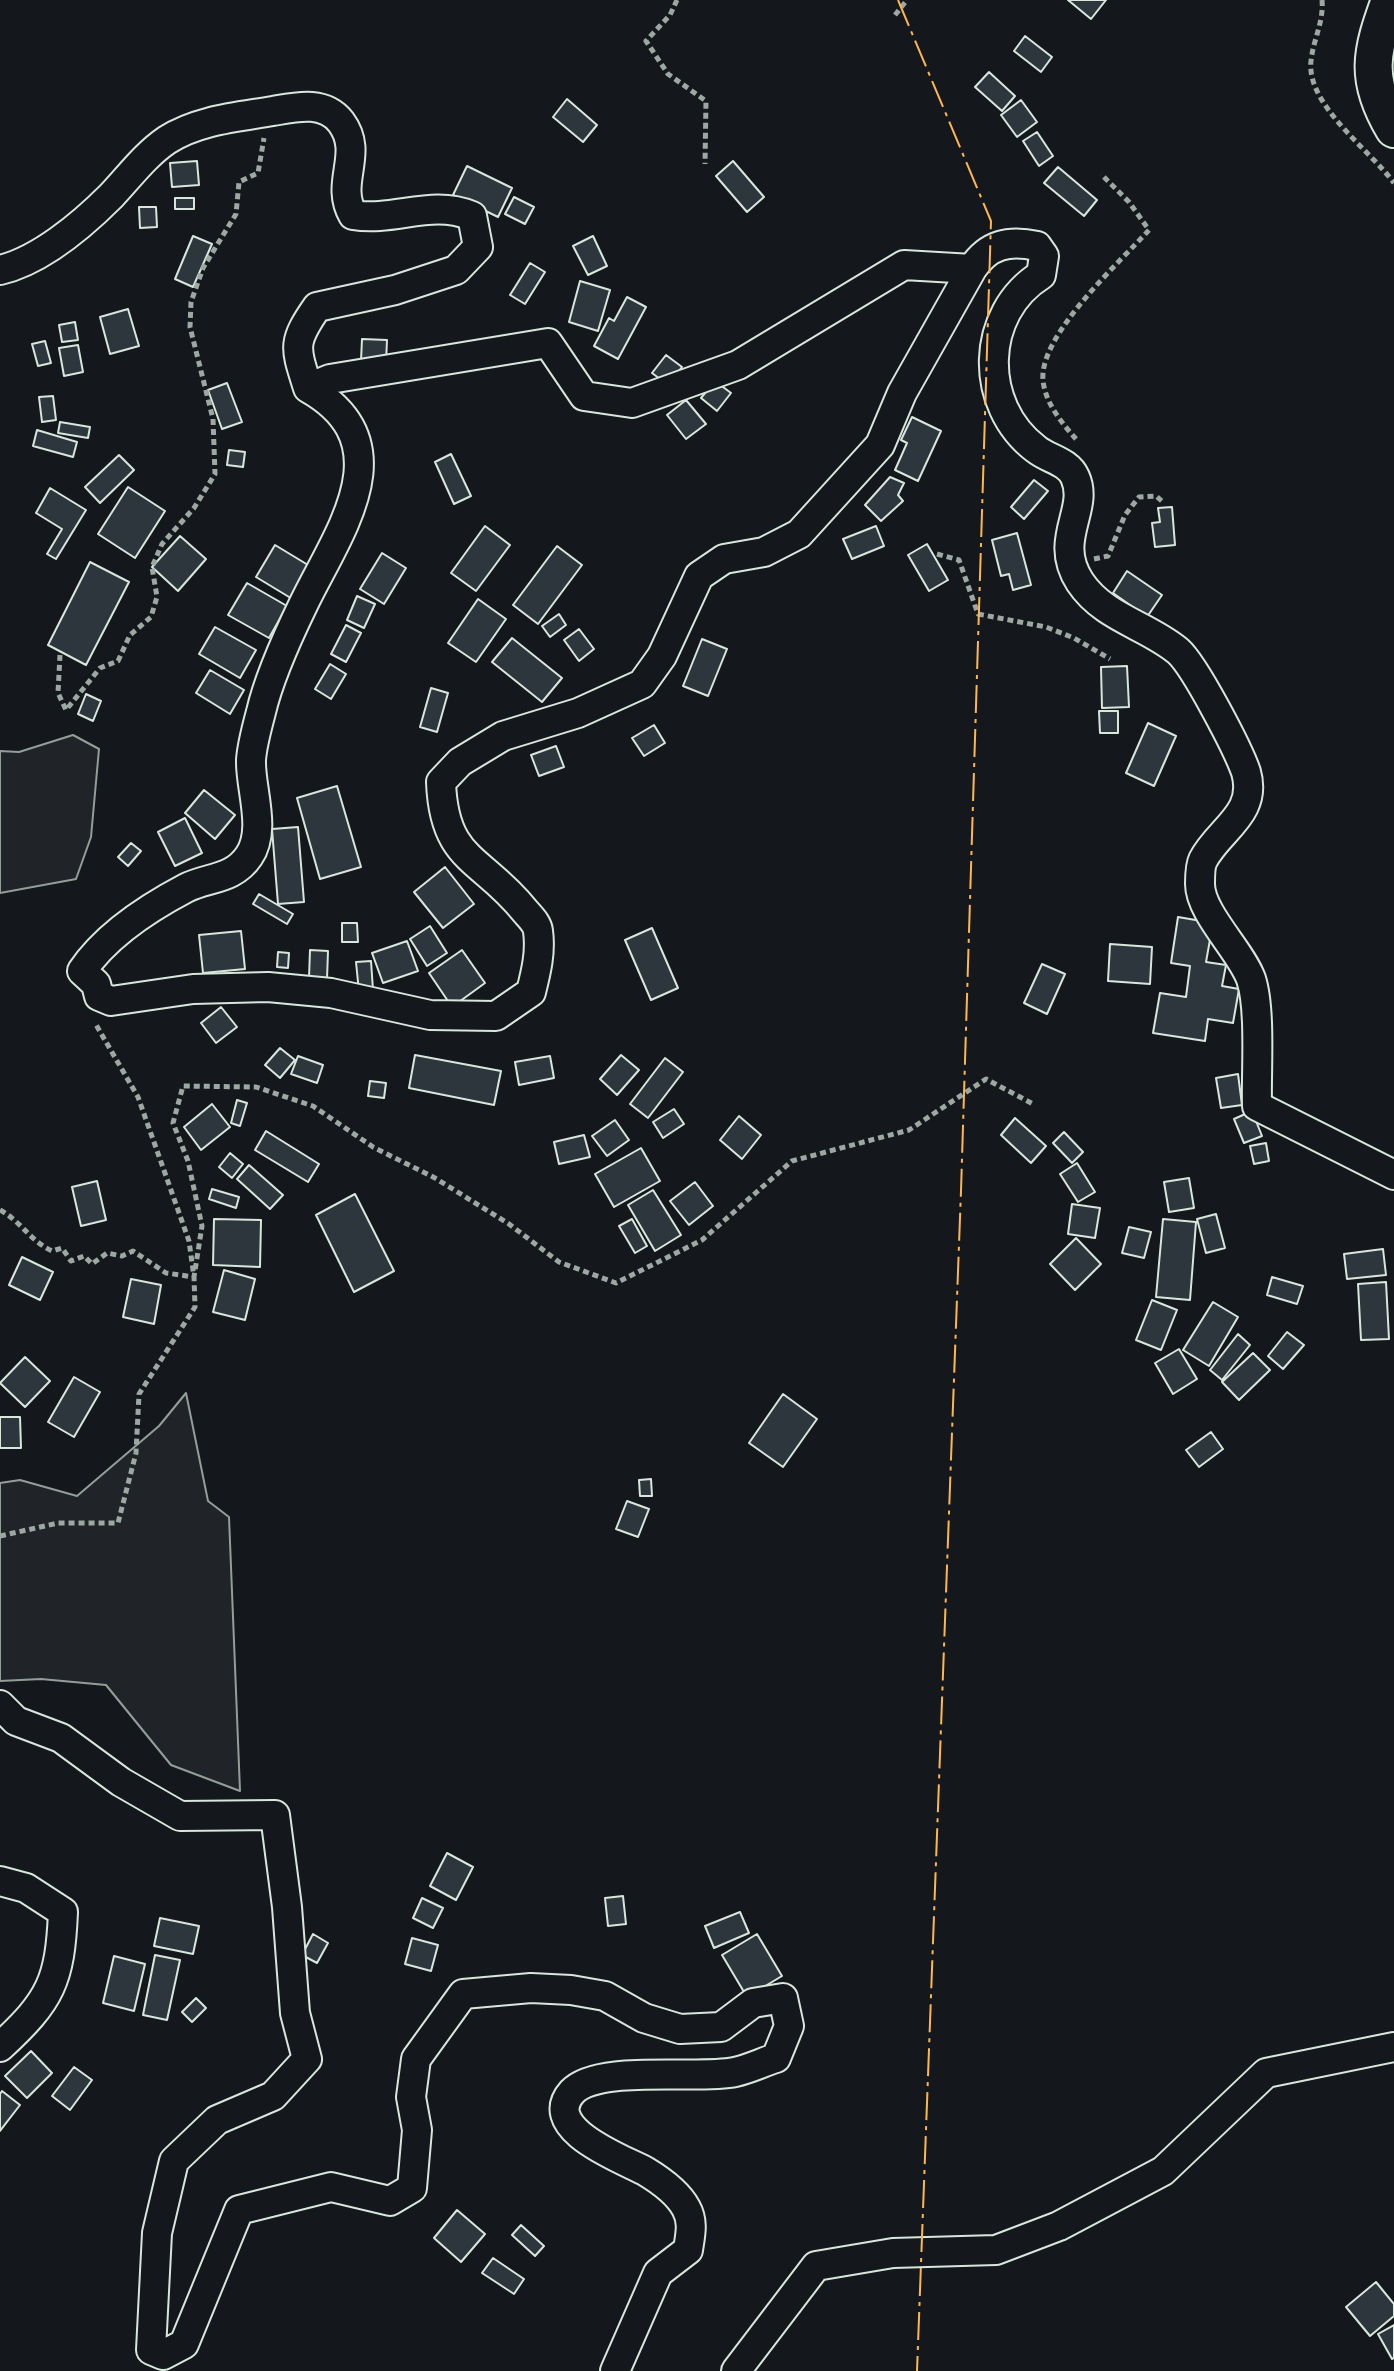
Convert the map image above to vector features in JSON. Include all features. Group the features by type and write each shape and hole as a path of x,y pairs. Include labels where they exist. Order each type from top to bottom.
{"main road":[{"path":"1390,0 1372,66 1375,89 1394,129"}],"street":[{"path":"0,270 16,267 50,245 108,198 168,139 212,122 303,105 325,110 340,121 353,144 346,202 353,215 390,217 418,208 452,208 472,216 478,232 478,247 456,270 395,290 317,307 297,336 298,359 308,388 327,399 349,427 360,462 353,509 302,606 261,709 251,761 258,812 250,855 227,877 189,886 97,948 82,971 96,984 99,996 111,1001 193,989 268,987 331,993 430,1015 496,1016 531,992 539,960 538,927 506,887 462,853 442,817 441,782 460,762 503,736 578,713 642,684 662,656 699,576 724,559 764,552 799,534 880,445 902,393 983,252 1017,241 1037,246 1044,256 1041,275 1021,287 1004,312 992,349 997,391 1013,424 1036,450 1063,463 1075,476 1078,498 1070,528 1068,552 1073,569 1083,585 1116,616 1179,652 1230,734 1247,776 1246,803 1238,821 1202,861 1200,888 1251,979 1255,1003 1257,1106 1394,1175"},
{"path":"308,388 330,379 548,343 584,396 632,403 738,365 904,265 972,269"},
{"path":"0,1705 16,1721 61,1738 121,1782 180,1816 275,1815 287,1907 295,2013 307,2059 273,2096 217,2120 174,2161 157,2233 151,2350 163,2355 184,2344 239,2210 331,2187 390,2201 412,2188 417,2130 411,2097 416,2059 463,1994 531,1988 571,1990 605,1996 644,2018 680,2029 721,2027 753,2003 783,1998 789,2026 776,2058 734,2072 644,2075 588,2082 572,2092 567,2102 569,2121 587,2141 645,2171 672,2192 686,2208 692,2226 688,2250 658,2273 615,2371"},
{"path":"0,1881 26,1888 63,1912 61,1961 48,1991 33,2016 0,2047"},
{"path":"736,2371 816,2266 893,2253 996,2250 1059,2226 1163,2171 1266,2073 1394,2047"}],"path":[{"path":"677,0 670,15 646,41 668,74 706,101 705,164"},
{"path":"895,15 907,0"},
{"path":"1322,0 1323,15 1311,62 1312,84 1327,108 1394,183"},
{"path":"60,655 58,693 66,710 100,668 118,661 130,635 151,617 157,597 152,567 162,544 194,508 215,474 213,419 190,327 191,302 203,268 236,214 239,182 258,173 264,139 260,113"},
{"path":"1084,447 1051,408 1042,380 1047,355 1107,272 1149,230 1129,202 1101,174"},
{"path":"1073,569 1083,560 1108,556 1125,515 1139,497 1156,496 1163,502"},
{"path":"937,554 959,560 978,614 1046,627 1074,638 1110,659"},
{"path":"0,1536 58,1523 118,1523 136,1453 139,1394 195,1307 189,1241 138,1097 102,1039 84,995 96,984"},
{"path":"194,1277 202,1226 188,1161 173,1123 183,1086 256,1087 313,1106 373,1147 435,1178 509,1224 559,1262 616,1283 702,1240 792,1161 909,1130 986,1079 1035,1105"},
{"path":"0,1210 12,1217 32,1241 52,1251 62,1248 71,1261 84,1256 92,1264 107,1253 122,1256 133,1251 166,1273 194,1277"}],"shaded area":[{"path":"73,735 99,749 91,837 76,879 0,893 0,751 19,752"},
{"path":"186,1393 208,1501 229,1517 240,1791 171,1765 106,1685 41,1679 0,1681 0,1483 20,1480 77,1496 159,1426"}],"building":[{"path":"1068,0 1106,0 1091,19"},
{"path":"1025,36 1052,57 1041,72 1014,51"},
{"path":"989,72 1015,96 1002,111 975,87"},
{"path":"567,99 597,125 583,142 553,117"},
{"path":"1021,100 1037,122 1017,137 1001,115"},
{"path":"1037,132 1053,156 1039,166 1023,141"},
{"path":"197,161 199,185 172,187 170,163"},
{"path":"733,161 764,197 747,212 716,176"},
{"path":"467,166 512,188 498,217 453,195"},
{"path":"1058,167 1097,200 1084,216 1044,183"},
{"path":"514,197 534,207 525,224 505,214"},
{"path":"175,198 194,198 194,209 175,209"},
{"path":"139,207 156,207 157,227 140,228"},
{"path":"193,236 212,244 193,287 175,279"},
{"path":"593,236 607,266 588,275 573,246"},
{"path":"530,263 545,272 525,304 510,295"},
{"path":"580,281 610,290 598,331 569,322"},
{"path":"627,297 646,307 618,359 594,346 609,318 614,321"},
{"path":"128,309 139,346 110,354 100,317"},
{"path":"75,322 78,340 62,342 59,325"},
{"path":"362,339 387,340 386,363 361,361"},
{"path":"45,341 51,363 38,366 32,344"},
{"path":"78,345 83,372 64,376 59,348"},
{"path":"666,355 682,367 668,385 652,373"},
{"path":"715,381 731,393 717,411 701,398"},
{"path":"227,383 242,422 222,429 208,390"},
{"path":"53,396 56,420 42,422 39,397"},
{"path":"686,400 706,424 686,439 667,415"},
{"path":"912,417 941,431 918,481 895,470 907,443 901,440"},
{"path":"60,422 90,427 88,438 58,433"},
{"path":"37,430 77,442 73,457 33,446"},
{"path":"229,450 245,452 243,467 227,465"},
{"path":"451,454 471,496 454,504 435,462"},
{"path":"119,455 134,470 100,503 85,487"},
{"path":"890,477 904,483 898,495 903,501 881,521 865,505"},
{"path":"1034,480 1048,491 1024,519 1011,507"},
{"path":"128,487 165,511 135,558 98,534"},
{"path":"50,488 86,510 56,559 47,554 62,529 36,513"},
{"path":"1172,507 1175,545 1155,547 1152,523 1160,522 1158,508"},
{"path":"485,526 510,545 476,591 451,573"},
{"path":"876,526 884,546 852,559 843,539"},
{"path":"1017,533 1031,585 1013,590 1009,574 1001,576 992,540"},
{"path":"180,536 206,559 178,591 152,567"},
{"path":"927,544 948,580 929,591 908,555"},
{"path":"275,545 313,568 294,600 256,577"},
{"path":"557,546 582,565 538,624 513,605"},
{"path":"382,553 406,568 384,604 360,589"},
{"path":"90,562 129,582 86,665 48,645"},
{"path":"1127,571 1162,595 1147,617 1113,593"},
{"path":"247,583 287,606 269,638 228,615"},
{"path":"357,596 375,604 364,628 347,620"},
{"path":"478,599 506,619 476,662 448,643"},
{"path":"559,614 566,625 550,637 542,626"},
{"path":"346,625 361,633 346,662 331,654"},
{"path":"215,627 256,650 240,678 199,654"},
{"path":"579,629 594,649 579,661 564,640"},
{"path":"512,638 562,678 542,702 492,662"},
{"path":"702,639 727,649 708,696 683,686"},
{"path":"330,664 346,674 331,699 315,689"},
{"path":"1127,666 1129,707 1102,708 1101,667"},
{"path":"210,670 244,690 230,714 196,693"},
{"path":"431,688 448,693 437,732 420,727"},
{"path":"86,694 101,701 93,721 78,714"},
{"path":"1099,711 1118,711 1118,733 1100,733"},
{"path":"1148,723 1176,736 1154,786 1126,773"},
{"path":"654,725 665,743 644,756 632,738"},
{"path":"556,746 564,767 539,776 531,755"},
{"path":"337,786 361,867 320,879 297,798"},
{"path":"204,790 235,815 215,839 185,813"},
{"path":"185,818 202,853 175,866 158,832"},
{"path":"298,827 304,902 278,904 272,829"},
{"path":"131,843 141,851 128,866 118,857"},
{"path":"445,867 474,904 443,928 414,892"},
{"path":"259,894 293,914 287,924 253,904"},
{"path":"1178,917 1213,923 1206,962 1226,965 1222,986 1239,989 1233,1023 1208,1019 1205,1041 1153,1033 1160,993 1186,997 1190,966 1171,963"},
{"path":"342,923 357,923 358,942 342,942"},
{"path":"430,926 447,953 427,966 410,939"},
{"path":"652,928 678,988 651,1000 625,940"},
{"path":"241,931 245,969 203,973 199,935"},
{"path":"407,941 418,971 383,983 372,953"},
{"path":"1110,944 1152,947 1150,984 1108,981"},
{"path":"310,950 328,951 327,979 309,978"},
{"path":"462,950 485,983 452,1007 429,973"},
{"path":"278,952 289,953 288,968 277,967"},
{"path":"371,961 373,990 359,992 356,962"},
{"path":"1042,964 1065,974 1047,1014 1024,1003"},
{"path":"221,1007 237,1027 216,1043 201,1023"},
{"path":"280,1048 295,1060 280,1078 265,1065"},
{"path":"415,1055 501,1071 494,1105 409,1088"},
{"path":"621,1055 639,1070 617,1095 600,1079"},
{"path":"298,1056 323,1065 317,1083 291,1074"},
{"path":"550,1056 554,1078 519,1085 515,1062"},
{"path":"665,1058 683,1072 648,1118 630,1104"},
{"path":"1238,1074 1242,1105 1221,1108 1216,1078"},
{"path":"370,1081 386,1083 384,1098 368,1096"},
{"path":"237,1100 247,1103 240,1126 231,1123"},
{"path":"212,1104 230,1127 201,1150 184,1127"},
{"path":"674,1109 684,1124 663,1138 653,1122"},
{"path":"1252,1111 1262,1136 1244,1143 1234,1119"},
{"path":"739,1116 761,1135 742,1159 720,1140"},
{"path":"1015,1118 1046,1146 1031,1163 1001,1135"},
{"path":"615,1120 629,1140 607,1156 592,1136"},
{"path":"266,1131 319,1164 308,1182 255,1150"},
{"path":"1064,1132 1083,1152 1072,1163 1053,1143"},
{"path":"584,1135 590,1157 559,1164 554,1142"},
{"path":"1266,1143 1269,1161 1254,1164 1250,1146"},
{"path":"641,1148 660,1181 614,1207 595,1174"},
{"path":"230,1153 243,1164 232,1178 219,1167"},
{"path":"1077,1163 1095,1192 1078,1202 1060,1174"},
{"path":"249,1165 283,1195 270,1209 237,1179"},
{"path":"1189,1178 1194,1208 1169,1212 1164,1182"},
{"path":"97,1181 106,1220 81,1226 72,1187"},
{"path":"695,1182 713,1206 689,1225 670,1201"},
{"path":"212,1189 239,1197 236,1208 209,1199"},
{"path":"653,1190 681,1235 655,1251 628,1205"},
{"path":"355,1194 394,1271 354,1292 316,1215"},
{"path":"1072,1204 1100,1208 1095,1238 1068,1234"},
{"path":"1216,1214 1225,1248 1206,1253 1197,1219"},
{"path":"214,1219 261,1220 260,1267 213,1265"},
{"path":"632,1219 647,1246 635,1253 619,1226"},
{"path":"1163,1219 1196,1222 1190,1300 1156,1297"},
{"path":"1129,1227 1151,1232 1144,1258 1122,1253"},
{"path":"1076,1238 1101,1264 1075,1290 1050,1264"},
{"path":"1383,1249 1386,1275 1347,1279 1344,1254"},
{"path":"22,1257 53,1272 40,1300 9,1285"},
{"path":"224,1270 255,1279 245,1320 213,1312"},
{"path":"1272,1277 1303,1286 1297,1304 1267,1295"},
{"path":"131,1279 161,1285 154,1324 123,1317"},
{"path":"1386,1282 1389,1339 1361,1340 1358,1284"},
{"path":"1152,1300 1177,1310 1161,1350 1136,1340"},
{"path":"1213,1302 1238,1317 1209,1366 1183,1350"},
{"path":"1287,1332 1304,1345 1283,1369 1268,1356"},
{"path":"1238,1334 1250,1345 1222,1380 1210,1370"},
{"path":"1179,1349 1197,1379 1173,1394 1155,1363"},
{"path":"1253,1353 1270,1370 1239,1400 1222,1382"},
{"path":"25,1357 50,1381 25,1407 0,1383"},
{"path":"74,1377 100,1392 74,1437 48,1422"},
{"path":"783,1394 817,1419 783,1467 749,1443"},
{"path":"0,1417 20,1417 21,1448 0,1448"},
{"path":"1211,1432 1223,1449 1199,1467 1186,1450"},
{"path":"651,1479 652,1496 640,1496 639,1480"},
{"path":"627,1501 649,1509 638,1537 616,1529"},
{"path":"447,1853 473,1867 456,1900 430,1886"},
{"path":"623,1896 626,1924 608,1926 605,1898"},
{"path":"422,1898 443,1908 433,1928 413,1918"},
{"path":"740,1912 749,1933 714,1948 705,1926"},
{"path":"160,1918 199,1926 193,1954 154,1946"},
{"path":"313,1934 328,1943 317,1963 302,1955"},
{"path":"757,1934 782,1976 747,1997 722,1955"},
{"path":"412,1938 438,1945 431,1971 405,1964"},
{"path":"155,1955 180,1960 167,2020 143,2015"},
{"path":"114,1956 145,1964 134,2011 103,2003"},
{"path":"196,1998 206,2008 192,2022 182,2012"},
{"path":"31,2051 52,2073 27,2098 5,2076"},
{"path":"74,2067 92,2080 70,2110 52,2096"},
{"path":"2,2091 20,2105 0,2131 0,2094"},
{"path":"457,2210 485,2234 461,2262 434,2238"},
{"path":"521,2225 544,2246 535,2256 512,2235"},
{"path":"493,2258 524,2279 514,2294 482,2273"},
{"path":"1376,2282 1394,2304 1394,2316 1370,2336 1346,2307"},
{"path":"1394,2325 1394,2358 1392,2359 1378,2334"}],"power":[{"path":"898,0 991,221 961,1191 917,2371"}]}
